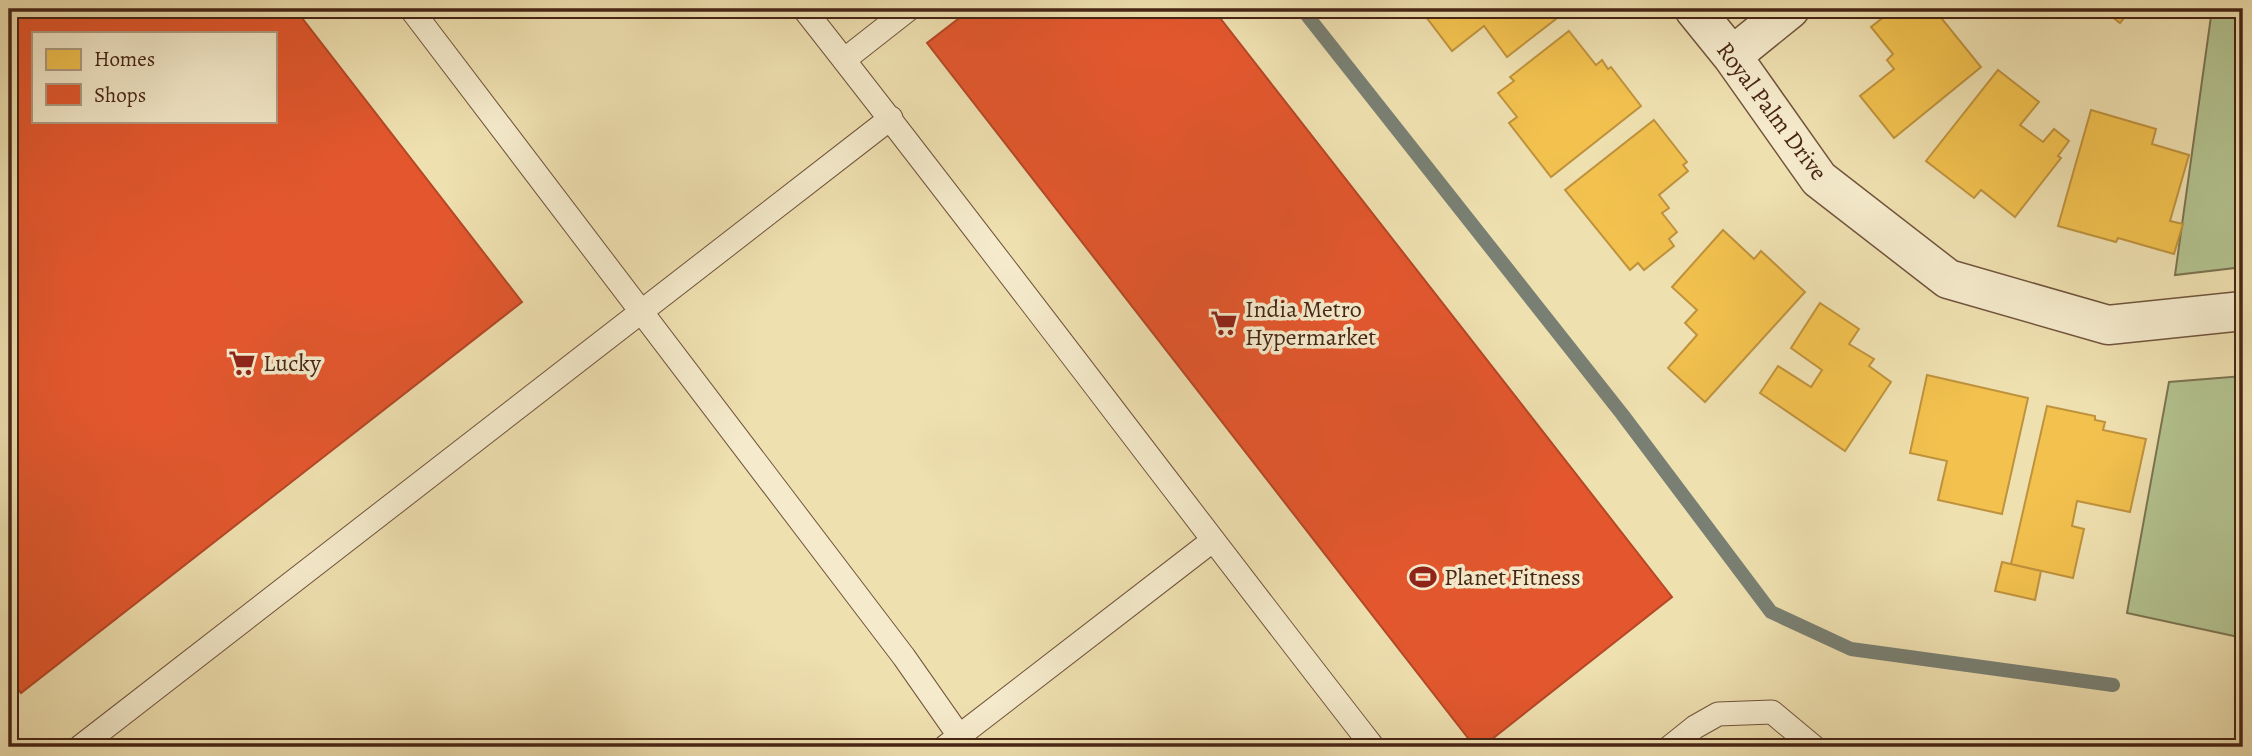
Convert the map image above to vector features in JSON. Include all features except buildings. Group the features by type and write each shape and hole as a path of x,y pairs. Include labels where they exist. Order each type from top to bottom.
{"street":[{"name":"Royal Palm Drive","path":"1694,9 1732,56 1819,179 1948,279 2108,325 2243,311"},
{"path":"1732,56 1790,9"}],"lane":[{"path":"411,9 904,657 957,744 1212,541"},
{"path":"804,9 891,118 1212,541 1373,747"},
{"path":"844,60 909,9"},
{"path":"80,747 891,118"},
{"path":"1670,747 1695,727 1718,714 1772,712 1814,747"}],"green space":[{"path":"2212,9 2243,9 2243,267 2175,275"},
{"path":"2243,376 2243,638 2127,613 2169,382"}],"waterway":[{"path":"1302,9 1622,414 1771,612 1851,649 2113,685"}],"place":[{"name":"India Metro Hypermarket","path":"1224,323"},
{"name":"Lucky","path":"242,363"},
{"name":"Planet Fitness","path":"1423,577"}]}
